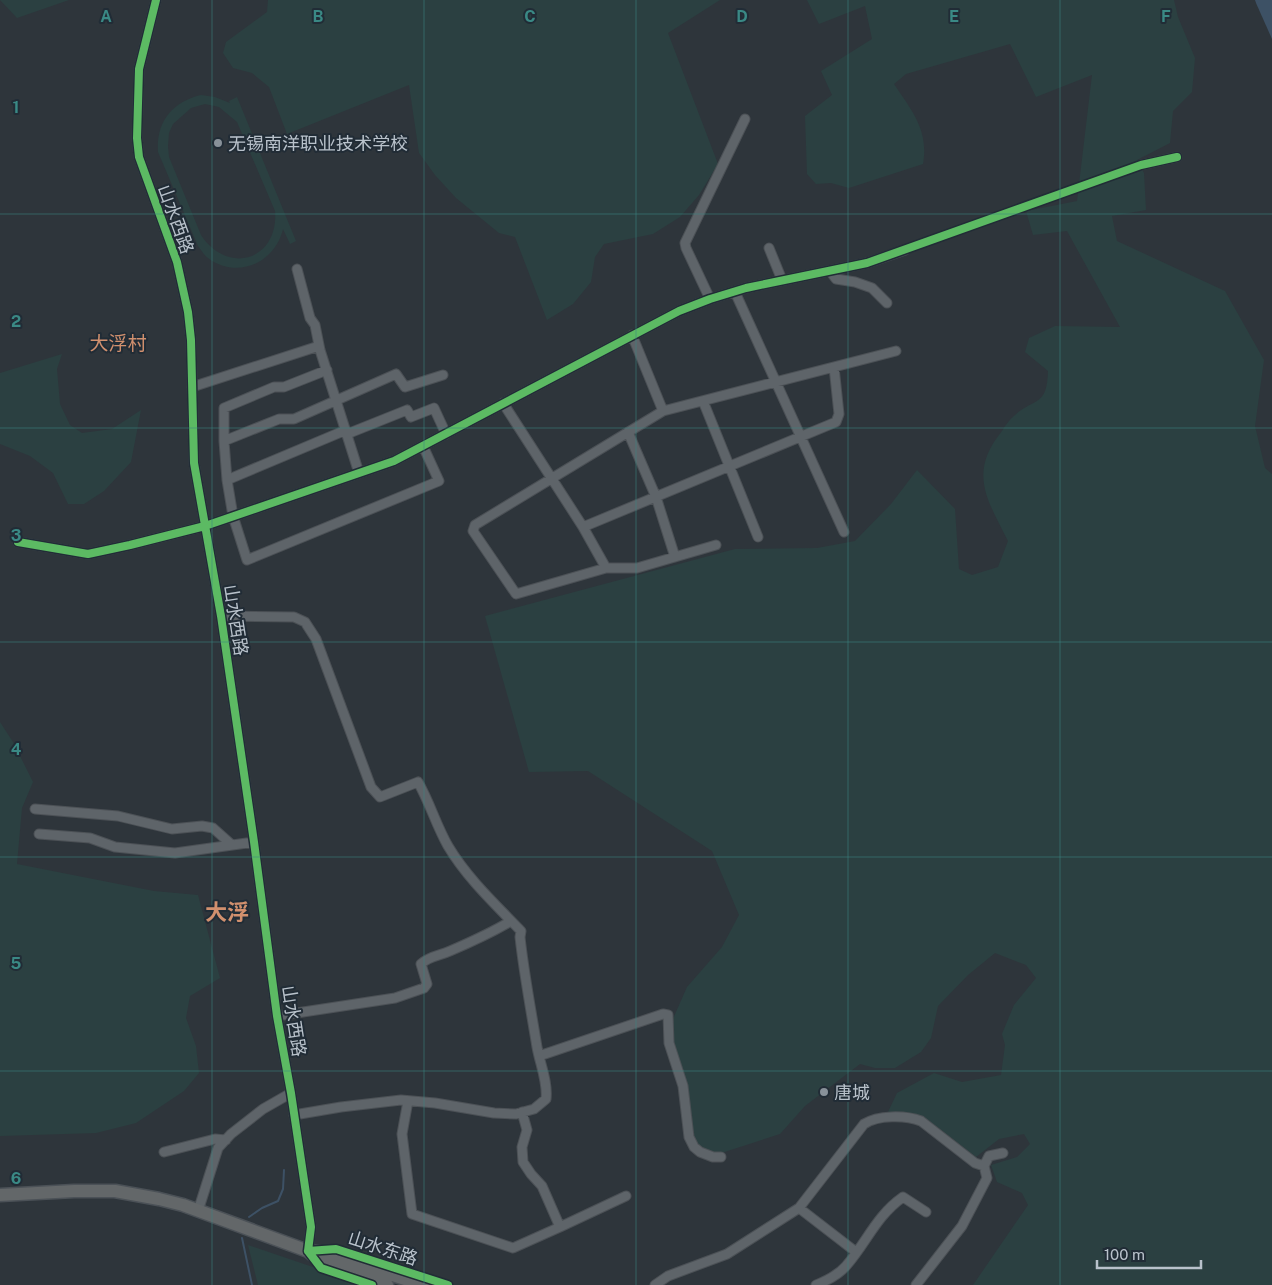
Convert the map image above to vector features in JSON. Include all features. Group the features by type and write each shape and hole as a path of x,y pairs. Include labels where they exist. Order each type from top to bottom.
{"highway":[{"name":"山水东路","path":"0,1195 115,1191 159,1199 198,1211 308,1251 326,1253 423,1285"},
{"name":"山水东路","path":"308,1251 324,1264 388,1285"}],"street":[{"name":"山水西路","path":"156,0 139,69 137,138 139,157 177,262 184,290 191,340 194,463 220,616 254,842 277,1016 291,1093 311,1227 308,1251"},
{"path":"710,299 685,243 745,119"},
{"path":"1141,165 1177,156"},
{"path":"769,248 782,280"},
{"path":"18,542 88,554 205,526 394,460 679,311 735,292 782,280 867,263 905,250"},
{"path":"297,269 359,473"},
{"path":"830,271 836,279 855,282 872,288 887,303"},
{"path":"735,292 844,532"},
{"path":"632,335 663,411"},
{"path":"192,387 320,346"},
{"path":"716,545 637,568 606,568 514,594 473,531 475,525 663,411 896,351"},
{"path":"583,527 836,422 839,414 834,367"},
{"path":"327,370 284,387 274,387 224,408 227,480 233,516 247,560 439,481 423,446"},
{"path":"224,441 279,419 294,419 396,374 405,387 443,375"},
{"path":"703,401 758,537"},
{"path":"503,403 583,527 606,568"},
{"path":"227,480 346,432 407,410 411,417 434,408 446,434"},
{"path":"628,432 656,496 675,557"},
{"path":"220,616 294,617 306,622 316,639 371,787 380,797 418,782 449,847 476,885 521,931 524,972 547,1090 546,1099 534,1109 516,1114 494,1113 435,1103 408,1101 341,1107 294,1115"},
{"path":"35,809 118,816 172,829 202,826 213,828 232,845"},
{"path":"38,834 90,838 114,847 175,852 254,842"},
{"path":"277,1016 395,998 424,988 427,984 421,964 426,958 444,954 511,921"},
{"path":"539,1056 663,1014 668,1015 669,1043 683,1086 689,1137 700,1152 721,1157"},
{"path":"198,1211 218,1148 263,1109 291,1093"},
{"path":"408,1101 402,1134 412,1214 513,1248 626,1196"},
{"path":"522,1112 527,1130 522,1147 523,1162 542,1186 560,1227"},
{"path":"655,1285 668,1276 726,1254 798,1208 864,1124 873,1118 912,1118 921,1121 975,1163 984,1166"},
{"path":"164,1152 215,1139 226,1140"},
{"path":"916,1285 962,1226 987,1178 984,1166 989,1156 1003,1153"},
{"path":"816,1285 845,1268 885,1213 904,1197 926,1212"},
{"path":"798,1208 856,1252"}],"green space":[{"path":"0,0 69,0 17,18"},
{"path":"268,0 720,0 668,33 718,164 699,195 680,217 653,234 604,244 595,257 591,282 573,304 547,320 515,237 499,233 456,198 435,175 419,153 409,85 287,134 269,87 252,73 233,68 223,53 226,42 267,12"},
{"path":"807,0 1174,0 1178,17 1195,58 1192,92 1173,111 1170,143 1137,160 1144,173 1146,210 1112,216 1117,241 1225,291 1264,360 1255,426 1265,468 1272,474 1272,1285 973,1285 1028,1205 1022,1193 997,1182 991,1165 1017,1157 1030,1144 1024,1134 999,1139 976,1157 928,1120 912,1114 888,1112 897,1093 934,1073 962,1082 1001,1075 1005,1045 1002,1034 1014,1005 1036,978 1026,965 995,953 968,975 938,1006 931,1038 921,1052 895,1068 875,1068 860,1064 805,1106 780,1134 709,1157 686,1133 669,1028 687,987 722,947 739,915 712,851 588,771 529,772 485,616 735,549 817,548 855,541 891,504 917,470 955,509 959,569 972,575 998,567 1008,541 988,499 983,473 992,446 1007,423 1021,410 1038,400 1045,391 1048,371 1025,352 1029,338 1055,326 1120,327 1067,231 1033,235 1026,211 1077,201 1092,75 1036,97 1010,44 906,74 894,84 918,121 924,141 923,164 849,188 831,183 816,184 807,174 805,116 832,95 821,71 872,39 865,6 819,24"},
{"path":"201,95 215,97 230,103 229,101 237,97 296,241 290,244 283,229 279,241 263,259 253,264 231,268 208,258 198,246 158,152 158,141 163,123 174,108 191,98","holes":["205,104 219,107 237,122 275,211 274,228 269,241 260,251 250,257 237,258 225,255 212,248 201,235 169,157 169,133 173,124 191,108"]},
{"path":"62,354 57,369 60,404 70,425 82,433 112,429 141,410 131,462 104,491 84,504 68,504 53,473 30,456 0,444 0,373"},
{"path":"0,722 13,742 33,782 22,808 17,864 154,891 198,895 220,978 190,996 186,1018 196,1046 199,1073 184,1091 136,1123 96,1133 0,1136"},
{"path":"248,1245 366,1285 258,1285"}],"water":[{"path":"1255,0 1272,0 1272,39 1256,3"}],"waterway":[{"path":"249,1217 262,1208 278,1201 283,1189 284,1170"},
{"path":"242,1238 252,1285"}],"tunnel":[{"path":"905,250 1141,165"}],"cycle path":[{"path":"156,0 139,69 137,138 139,157 177,262 188,312 191,340 194,463 221,616 277,1016 291,1093 311,1227 308,1251"},
{"path":"18,542 88,554 205,526 394,461 679,311 710,299 746,288 867,263 1141,165 1177,157"},
{"path":"308,1251 336,1249 448,1285"},
{"path":"308,1251 321,1268 372,1285"}],"place":[{"name":"无锡南洋职业技术学校","path":"218,143"},
{"name":"唐城","path":"824,1092"}],"district":[{"name":"大浮村","path":"118,343"},
{"name":"大浮","path":"227,912"}]}
